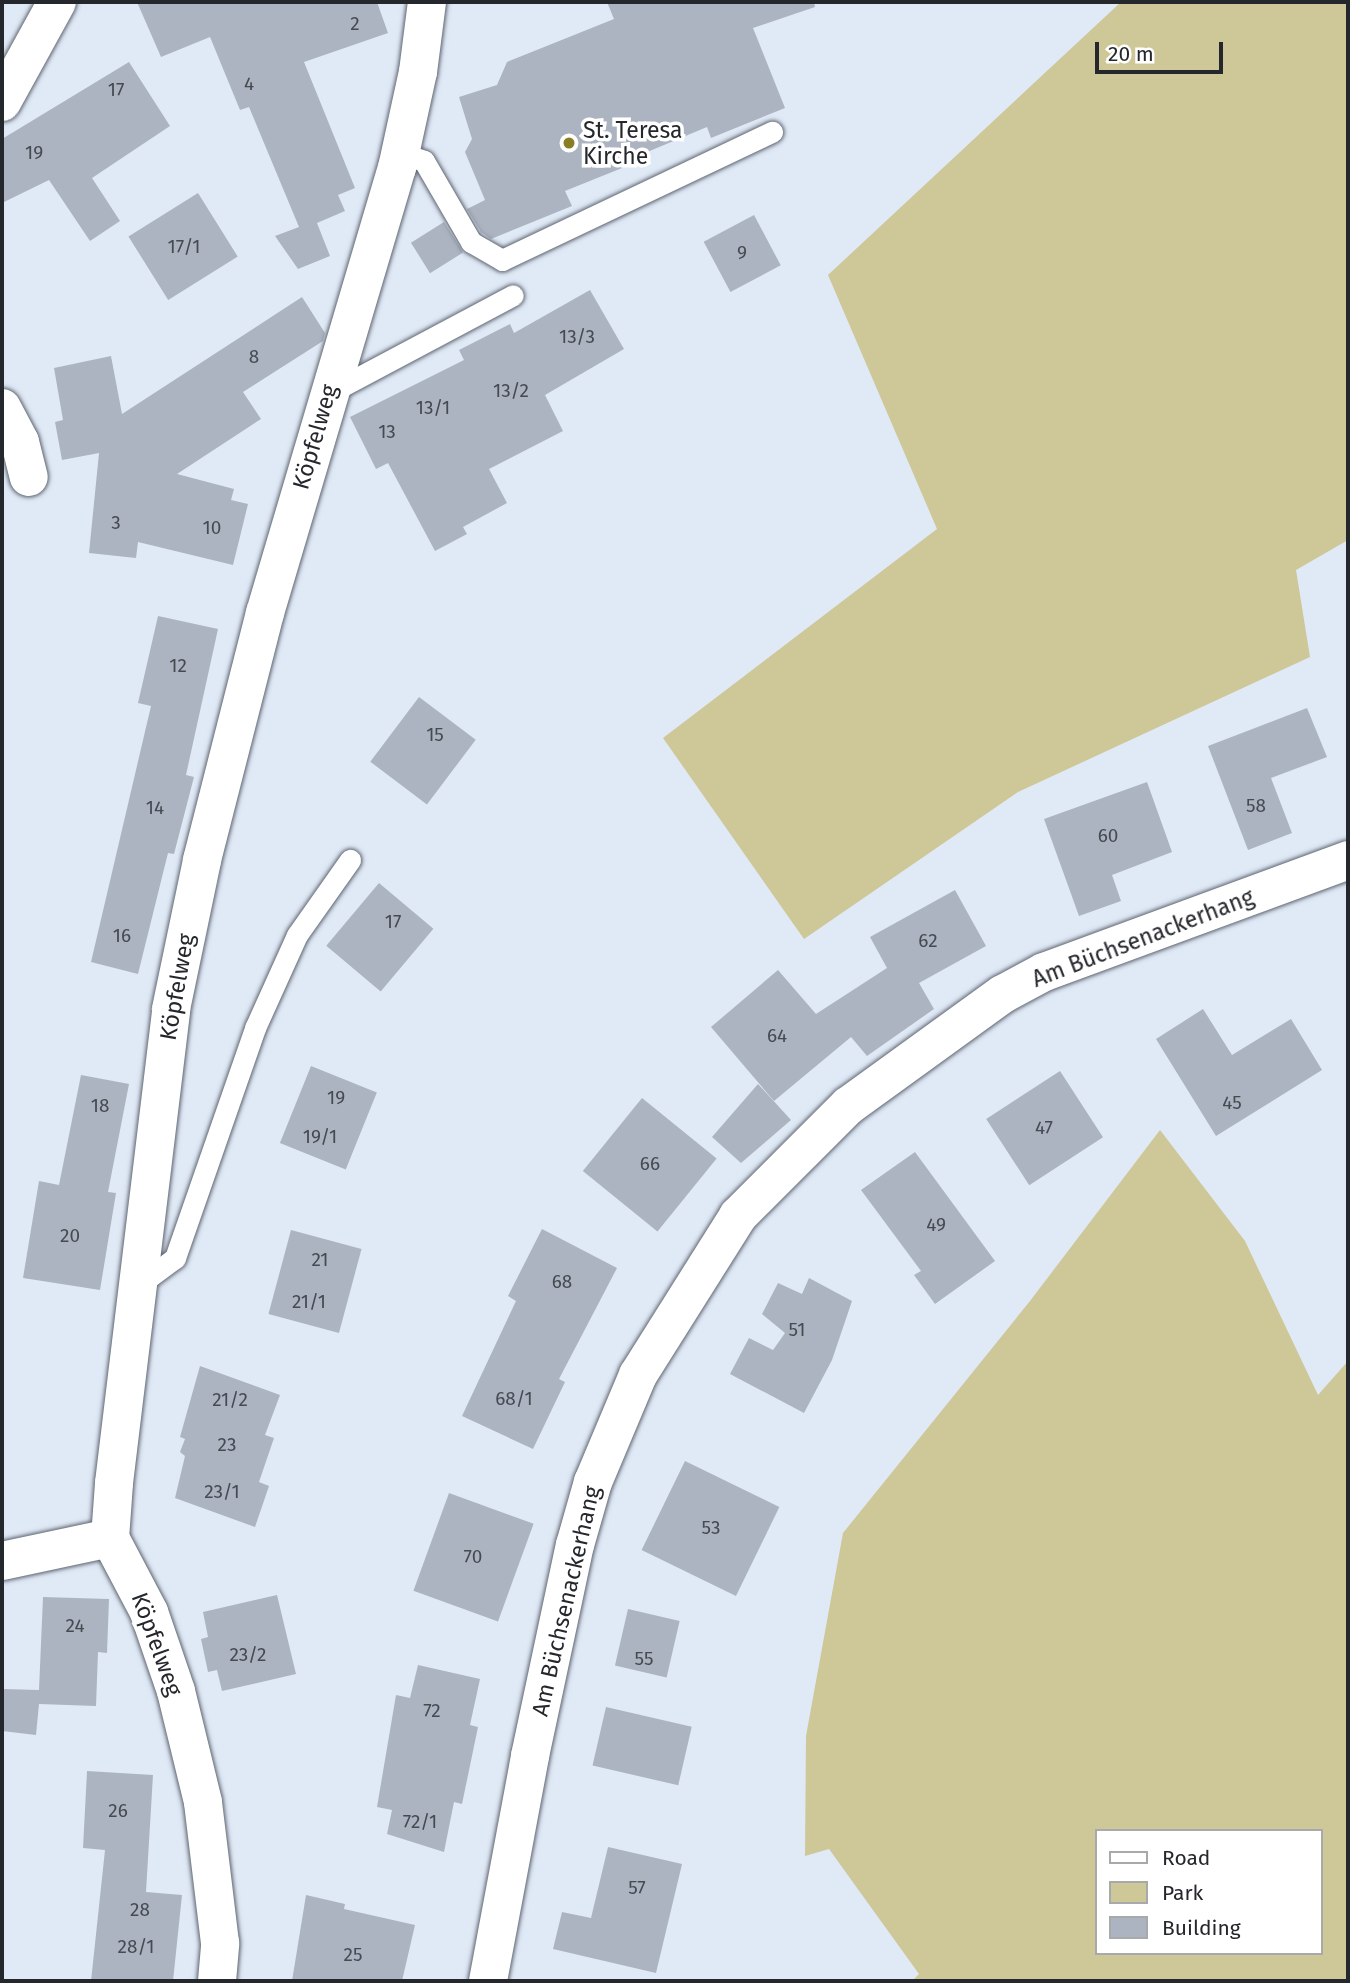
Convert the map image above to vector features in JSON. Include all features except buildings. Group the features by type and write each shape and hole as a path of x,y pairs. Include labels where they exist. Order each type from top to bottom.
{"street":[{"path":"2,102 57,2"},
{"name":"Köpfelweg","path":"217,1981 218,1919 203,1802 176,1691 149,1612 110,1538 171,1009 202,860 327,394 400,153 418,72 426,2"},
{"path":"2,408 20,442 29,477"},
{"name":"Am Büchsenackerhang","path":"488,1981 530,1756 575,1545 593,1482 638,1375 738,1216 848,1106 1003,994 1044,972 1348,860"},
{"path":"2,1560 110,1538"}],"lane":[{"path":"400,153 425,161 471,242 502,260 772,132"},
{"path":"327,394 513,295"},
{"path":"137,1286 175,1258 255,1028 297,935 350,860"}],"green space":[{"path":"1121,2 1348,2 1348,540 1296,570 1310,657 1018,792 804,939 663,738 937,529 828,275"},
{"path":"1160,1130 1245,1241 1318,1395 1348,1361 1348,1981 912,1981 919,1974 829,1849 805,1856 806,1736 843,1533 1030,1301"}],"place":[{"name":"St. Teresa Kirche","path":"569,143"}]}
